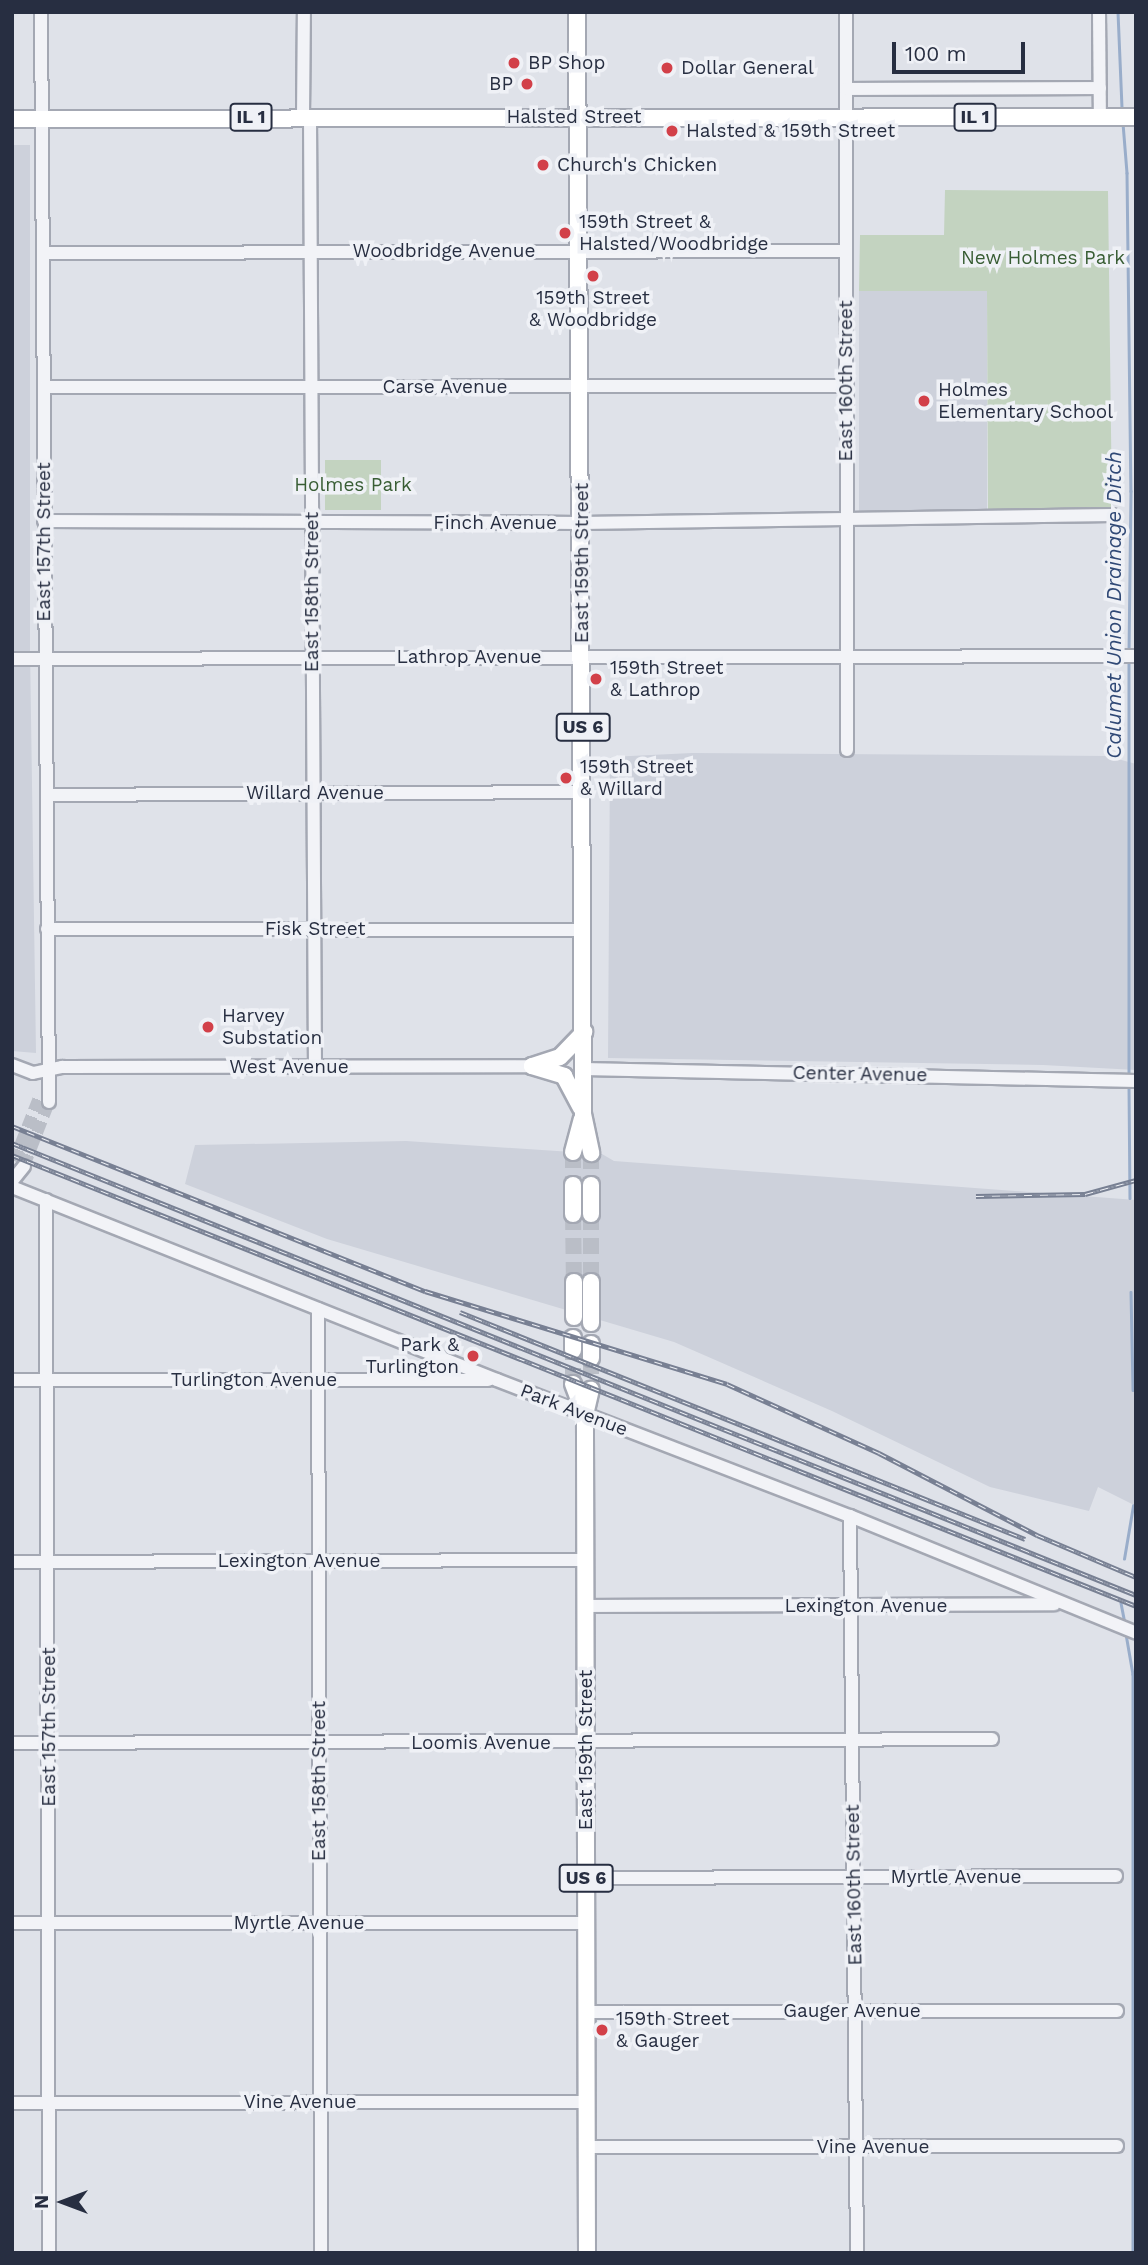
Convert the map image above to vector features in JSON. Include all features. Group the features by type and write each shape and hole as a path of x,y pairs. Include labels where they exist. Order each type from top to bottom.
{"main road":[{"name":"East 159th Street","path":"578,12 583,1114 591,1153"},
{"name":"Halsted Street","path":"12,119 1136,117"},
{"path":"532,1066 560,1057 584,1031"},
{"path":"532,1066 564,1076 583,1114"},
{"name":"East 159th Street","path":"573,1152 583,1114"},
{"path":"573,1185 573,1214"},
{"path":"591,1185 591,1214"},
{"path":"574,1282 574,1317"},
{"path":"591,1282 591,1323"},
{"name":"East 159th Street","path":"573,1384 585,1415"},
{"name":"East 159th Street","path":"587,2253 585,1415 591,1390"}],"street":[{"name":"East 157th Street","path":"41,12 47,794 47,1072 44,1100"},
{"name":"East 158th Street","path":"304,12 310,252 315,1066"},
{"name":"East 160th Street","path":"845,12 847,750"},
{"path":"1099,12 1100,117"},
{"path":"846,89 1100,88"},
{"name":"Woodbridge Avenue","path":"43,253 846,251"},
{"name":"Carse Avenue","path":"44,387 846,386"},
{"name":"Finch Avenue","path":"44,521 582,523 1113,515"},
{"name":"Lathrop Avenue","path":"12,659 1136,656"},
{"name":"Willard Avenue","path":"47,794 583,792"},
{"name":"Fisk Street","path":"47,929 583,930"},
{"name":"West Avenue","path":"12,1065 33,1073 62,1067 532,1066"},
{"name":"Center Avenue","path":"583,1069 1136,1081"},
{"path":"12,1181 17,1166"},
{"name":"Park Avenue","path":"12,1187 585,1415 850,1516 1136,1633"},
{"name":"East 157th Street","path":"46,1200 48,2253"},
{"name":"East 158th Street","path":"318,1308 321,2253"},
{"name":"Turlington Avenue","path":"12,1380 497,1380"},
{"name":"East 160th Street","path":"850,1516 857,2253"},
{"name":"Lexington Avenue","path":"12,1562 586,1560"},
{"name":"Lexington Avenue","path":"586,1606 852,1607 1062,1604"},
{"name":"Loomis Avenue","path":"12,1743 992,1739"},
{"name":"Myrtle Avenue","path":"586,1878 1116,1876"},
{"name":"Myrtle Avenue","path":"12,1923 587,1923"},
{"name":"Gauger Avenue","path":"587,2012 1117,2011"},
{"name":"Vine Avenue","path":"12,2103 587,2102"},
{"name":"Vine Avenue","path":"587,2147 1117,2146"}],"shaded area":[{"path":"12,145 30,145 30,649 36,1053 12,1051"},
{"name":"Holmes Elementary School","path":"859,291 987,291 987,512 859,512"},
{"path":"692,753 1107,756 1136,764 1136,1070 1043,1065 608,1058 610,757"},
{"path":"406,1141 602,1154 614,1161 1136,1200 1136,1506 1098,1487 1089,1511 990,1487 832,1411 674,1342 327,1239 185,1184 195,1145"}],"green space":[{"name":"New Holmes Park","path":"945,190 1108,191 1112,509 988,511 987,291 859,291 860,235 944,235"},
{"name":"Holmes Park","path":"325,460 381,460 381,510 325,510"}],"waterway":[{"name":"Calumet Union Drainage Ditch","path":"1118,12 1122,109"},
{"name":"Calumet Union Drainage Ditch","path":"1123,123 1127,173 1131,491 1129,652"},
{"name":"Calumet Union Drainage Ditch","path":"1129,662 1129,1075"},
{"name":"Calumet Union Drainage Ditch","path":"1129,1085 1130,1198"},
{"name":"Calumet Union Drainage Ditch","path":"1131,1292 1133,1390"},
{"name":"Calumet Union Drainage Ditch","path":"1124,1559 1133,1506"},
{"name":"Calumet Union Drainage Ditch","path":"1121,1603 1125,1624"},
{"name":"Calumet Union Drainage Ditch","path":"1126,1634 1133,1674 1133,2253"}],"tunnel":[{"path":"14,1161 39,1098"},
{"path":"24,1166 49,1102"},
{"path":"573,1152 573,1185"},
{"path":"591,1153 591,1185"},
{"path":"573,1214 574,1282"},
{"path":"591,1214 591,1282"},
{"path":"573,1350 573,1384"},
{"path":"591,1358 591,1390"}],"railway":[{"path":"12,1126 425,1291 727,1384 879,1453 1037,1535 1136,1577"},
{"path":"12,1143 1136,1595"},
{"path":"12,1155 1136,1606"},
{"path":"976,1196 1085,1194 1136,1180"},
{"path":"460,1312 1025,1539"}],"place":[{"name":"BP Shop","path":"514,63"},
{"name":"Dollar General","path":"667,68"},
{"name":"BP","path":"527,84"},
{"name":"Halsted & 159th Street","path":"672,131"},
{"name":"Church's Chicken","path":"543,165"},
{"name":"159th Street & Halsted/Woodbridge","path":"565,233"},
{"name":"159th Street & Woodbridge","path":"593,276"},
{"name":"Holmes Elementary School","path":"924,401"},
{"name":"159th Street & Lathrop","path":"596,679"},
{"name":"159th Street & Willard","path":"566,778"},
{"name":"Harvey Substation","path":"208,1027"},
{"name":"Park & Turlington","path":"473,1356"},
{"name":"159th Street & Gauger","path":"602,2030"}]}
